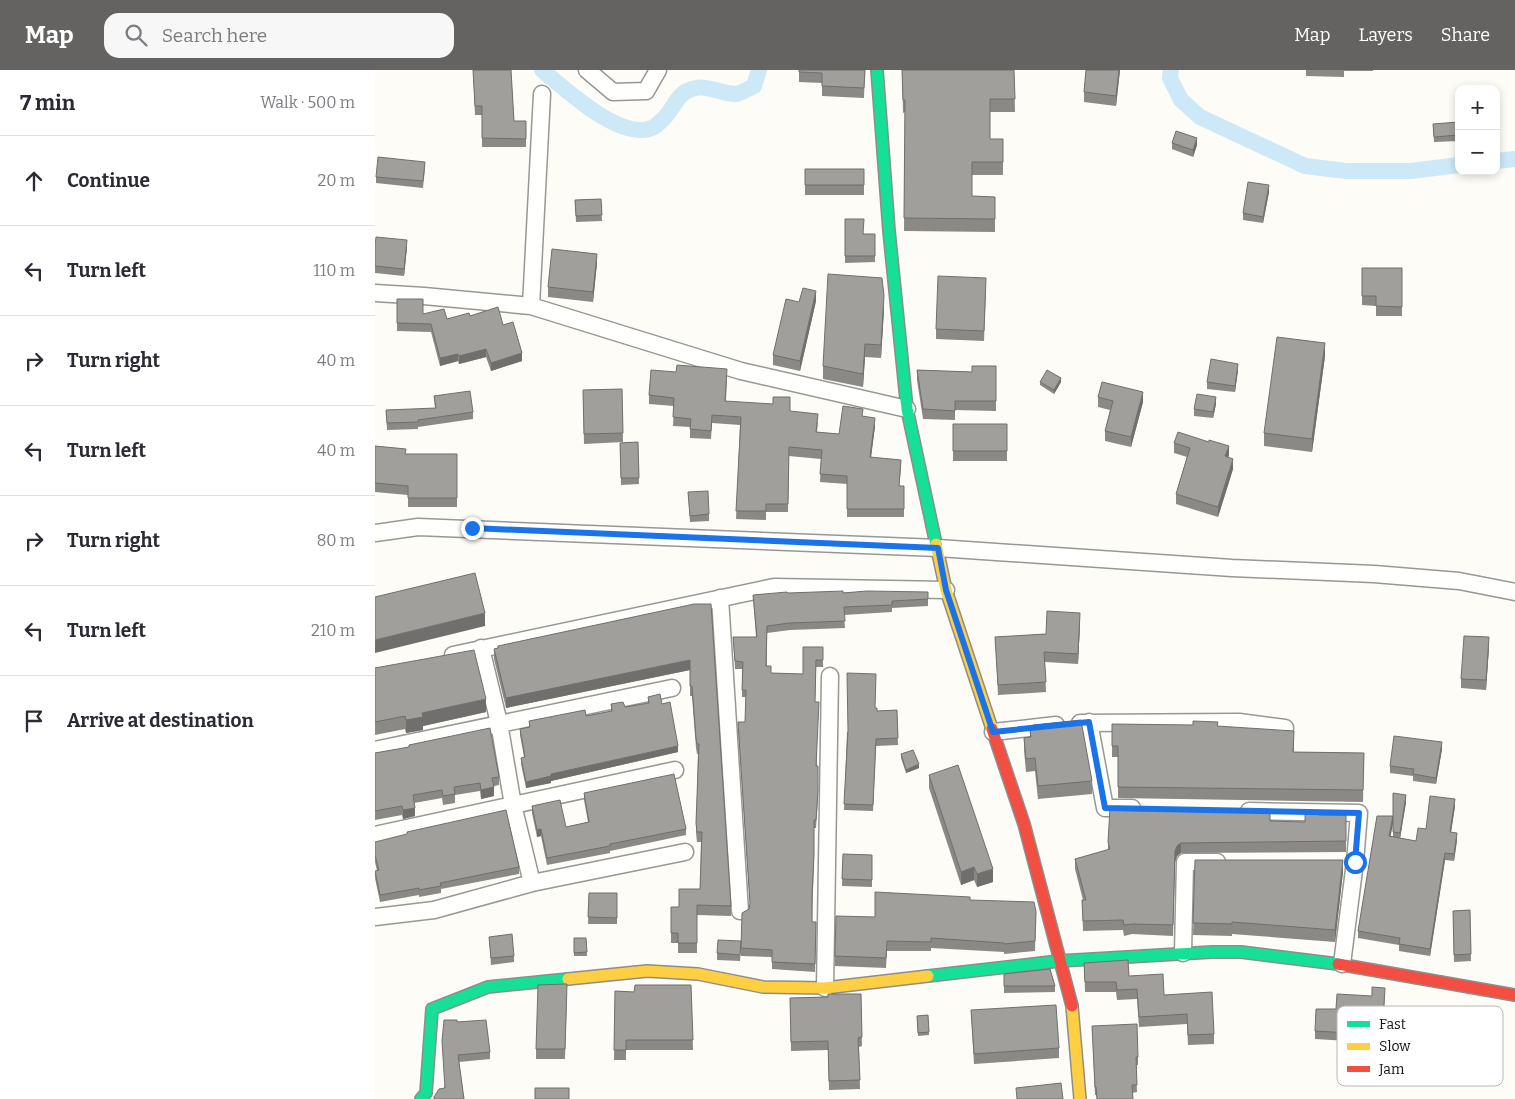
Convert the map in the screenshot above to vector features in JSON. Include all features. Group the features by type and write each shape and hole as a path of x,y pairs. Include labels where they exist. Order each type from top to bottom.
{"street":[{"path":"587,70 613,92 645,91 658,70"},
{"path":"877,70 889,231 907,409 946,590 1024,824 1072,1006 1081,1099"},
{"path":"531,306 542,94"},
{"path":"375,293 531,306 741,371 907,409"},
{"path":"375,533 418,526 938,548 1232,568 1374,574 1459,581 1515,592"},
{"path":"434,659 774,587 946,590"},
{"path":"720,598 740,911"},
{"path":"481,648 499,723 513,806 532,883"},
{"path":"825,988 830,676"},
{"path":"375,750 672,688"},
{"path":"993,732 1089,722 1239,722 1285,728"},
{"path":"1089,722 1105,808 1144,809"},
{"path":"375,835 675,770"},
{"path":"1232,810 1359,813 1355,862 1342,964"},
{"path":"375,917 434,910 532,883 685,852"},
{"path":"1183,953 1185,862 1235,862"},
{"path":"1335,862 1355,862"},
{"path":"421,1099 426,1093 432,1009 488,987 647,971 698,974 763,987 825,988 1059,961 1183,953 1241,952 1342,964 1515,995"}],"building":[{"path":"473,70 511,70 514,121 526,121 526,139 482,138 482,106 475,106"},
{"path":"799,70 865,70 864,88 822,86 822,73 799,72"},
{"path":"902,70 1014,70 1015,99 990,99 990,139 1003,139 1003,162 972,162 972,196 995,197 995,219 904,218 905,100 903,100"},
{"path":"1086,70 1119,70 1116,96 1084,92"},
{"path":"1455,122 1455,135 1434,137 1433,124"},
{"path":"1176,131 1197,138 1193,150 1172,143"},
{"path":"378,157 425,162 423,181 376,177"},
{"path":"805,169 864,169 864,185 805,185"},
{"path":"1248,182 1269,185 1263,217 1243,213"},
{"path":"601,199 602,215 576,216 575,200"},
{"path":"845,219 864,219 863,234 875,234 875,256 845,256"},
{"path":"376,237 407,240 404,269 375,266"},
{"path":"552,249 597,254 593,292 548,287"},
{"path":"1362,268 1402,268 1402,307 1376,306 1376,296 1362,296"},
{"path":"828,274 882,278 884,296 881,345 865,344 863,374 823,366"},
{"path":"938,276 986,278 984,331 936,329"},
{"path":"803,288 816,291 800,361 773,355 786,299 799,302"},
{"path":"397,299 423,299 423,314 444,309 447,319 469,313 470,316 498,307 503,325 513,322 522,353 491,363 486,349 459,356 458,354 440,358 431,324 397,323"},
{"path":"1277,337 1325,343 1312,439 1264,433"},
{"path":"1211,359 1238,364 1235,386 1207,382"},
{"path":"677,365 727,369 725,401 773,404 773,397 790,397 790,411 818,414 816,432 839,434 843,406 863,409 862,416 875,418 870,457 901,460 899,486 904,486 904,509 847,509 847,476 820,474 822,450 789,447 788,504 766,504 766,511 736,511 741,417 712,415 711,431 690,429 691,419 673,417 674,398 649,395 651,370 676,372"},
{"path":"972,366 996,366 996,401 955,401 955,411 923,409 917,370 972,372"},
{"path":"1047,370 1061,378 1054,390 1040,382"},
{"path":"1102,382 1143,392 1131,437 1105,431 1113,401 1098,397"},
{"path":"622,389 623,433 584,434 583,390"},
{"path":"470,391 473,412 418,420 418,422 387,423 386,410 436,408 434,396"},
{"path":"1197,394 1216,397 1213,412 1194,409"},
{"path":"953,424 1007,424 1007,451 953,451"},
{"path":"1178,432 1229,446 1225,456 1233,459 1218,507 1176,494 1190,448 1174,443"},
{"path":"638,442 639,478 621,478 620,443"},
{"path":"375,446 406,449 405,454 457,454 457,498 408,498 408,486 375,483"},
{"path":"708,491 709,514 690,516 688,492"},
{"path":"475,573 485,613 375,640 375,597"},
{"path":"843,591 843,593 867,591 928,592 928,599 892,601 892,605 844,607 845,621 790,623 767,626 766,666 771,666 771,673 803,674 803,647 823,647 823,660 816,660 815,702 819,702 816,766 818,766 818,791 816,820 814,820 812,894 812,922 816,922 815,964 772,962 772,950 741,948 742,913 749,909 750,903 738,722 745,722 746,690 742,690 743,662 735,661 733,637 757,637 753,595"},
{"path":"694,604 711,604 731,906 697,905 697,943 678,943 678,933 671,933 671,907 679,907 679,889 700,889 702,832 697,832 696,823 699,744 697,744 696,738 692,686 690,686 690,660 506,698 494,649 498,648 498,646"},
{"path":"1047,611 1080,613 1078,654 1044,652 1046,682 998,685 995,637 1046,634"},
{"path":"1464,636 1489,637 1486,680 1461,679"},
{"path":"474,650 486,699 422,713 423,717 406,720 405,716 375,722 375,668"},
{"path":"847,673 876,674 875,708 877,708 877,711 897,710 898,738 876,739 873,805 844,804 848,731"},
{"path":"660,694 662,704 670,702 678,746 551,774 551,776 526,782 521,758 525,757 520,729 530,727 529,721 585,710 586,716 612,711 611,704 623,702 625,707 649,703 648,697"},
{"path":"1081,720 1092,781 1038,786 1035,758 1026,759 1024,738 1031,737 1030,730 1034,729 1033,725"},
{"path":"1193,721 1218,722 1217,726 1294,731 1293,752 1364,753 1363,790 1118,787 1118,746 1112,746 1112,724 1193,725"},
{"path":"490,728 499,777 492,778 494,787 481,790 480,783 454,787 455,794 443,796 442,790 413,795 415,808 403,810 402,806 375,811 375,753"},
{"path":"1394,736 1442,742 1436,778 1413,774 1414,769 1390,766"},
{"path":"913,750 919,764 906,770 901,754"},
{"path":"958,765 993,869 977,874 974,867 961,872 929,775"},
{"path":"674,774 686,829 547,858 541,829 537,830 532,806 560,800 566,827 589,822 584,793"},
{"path":"1393,793 1406,795 1400,833 1393,832"},
{"path":"1430,796 1455,799 1450,832 1457,833 1454,854 1445,853 1430,949 1399,944 1400,938 1358,931 1377,816 1393,816 1389,836 1416,841 1418,828 1426,829"},
{"path":"1110,808 1270,811 1270,821 1305,822 1305,813 1346,815 1346,841 1181,843 1175,851 1173,925 1124,925 1123,920 1083,921 1082,900 1086,900 1075,859 1110,849 1108,842"},
{"path":"506,810 519,867 440,883 441,886 380,895 375,871 379,870 375,855 375,842 407,834 407,832"},
{"path":"843,854 872,855 872,880 842,879"},
{"path":"1195,860 1343,860 1335,930 1232,922 1232,924 1193,923"},
{"path":"875,892 970,897 970,900 1034,902 1036,912 1035,941 1004,944 931,938 931,942 887,941 886,958 835,956 836,916 875,917"},
{"path":"589,893 617,893 617,918 588,917"},
{"path":"1470,910 1471,954 1454,955 1453,911"},
{"path":"512,934 514,956 491,958 489,937"},
{"path":"574,938 586,938 587,952 574,953"},
{"path":"718,940 741,941 740,955 717,953"},
{"path":"1128,960 1129,976 1163,974 1164,995 1212,992 1214,1034 1188,1035 1187,1014 1139,1017 1137,989 1117,990 1116,982 1085,982 1084,963"},
{"path":"1050,969 1055,986 1004,986 1004,974"},
{"path":"567,984 565,1049 536,1049 538,985"},
{"path":"635,985 691,985 693,1040 626,1040 626,1050 614,1050 615,991 634,992"},
{"path":"1372,987 1385,988 1384,1006 1337,1006 1337,1032 1315,1031 1316,1009 1336,1009 1337,994 1372,996"},
{"path":"828,994 861,994 862,1037 858,1038 860,1080 829,1081 828,1041 791,1042 790,998 828,997"},
{"path":"1056,1005 1059,1048 974,1054 971,1010"},
{"path":"928,1015 929,1032 918,1033 917,1016"},
{"path":"444,1020 457,1020 457,1022 486,1020 490,1052 458,1055 464,1099 434,1099 439,1089 445,1088 442,1041"},
{"path":"1137,1024 1137,1085 1132,1085 1133,1099 1097,1099 1092,1026"},
{"path":"1061,1083 1063,1099 1017,1099 1016,1088"},
{"path":"535,1088 569,1088 569,1099 535,1099"}],"waterway":[{"path":"542,70 594,111 625,127 639,130 652,128 657,125 682,94 687,91 709,88 736,94 754,86 759,70"},
{"path":"1171,70 1170,78 1181,100 1200,117 1305,166 1346,171 1411,171 1455,166"},
{"path":"1500,161 1515,159"}],"traffic: fast":[{"path":"877,70 889,231 907,409 936,544"},
{"path":"928,976 1059,961 1212,952 1241,952 1338,964"},
{"path":"421,1099 426,1093 432,1009 488,987 568,979"}],"traffic: slow":[{"path":"936,544 946,590 992,729"},
{"path":"568,979 647,971 698,974 763,987 825,988 928,976"},
{"path":"1072,1006 1080,1099"}],"traffic: jam":[{"path":"992,729 1024,824 1072,1006"},
{"path":"1338,964 1515,995"}],"route":[{"path":"472,528 938,548 946,590 993,732 1089,722 1105,808 1359,813 1355,862"}]}
